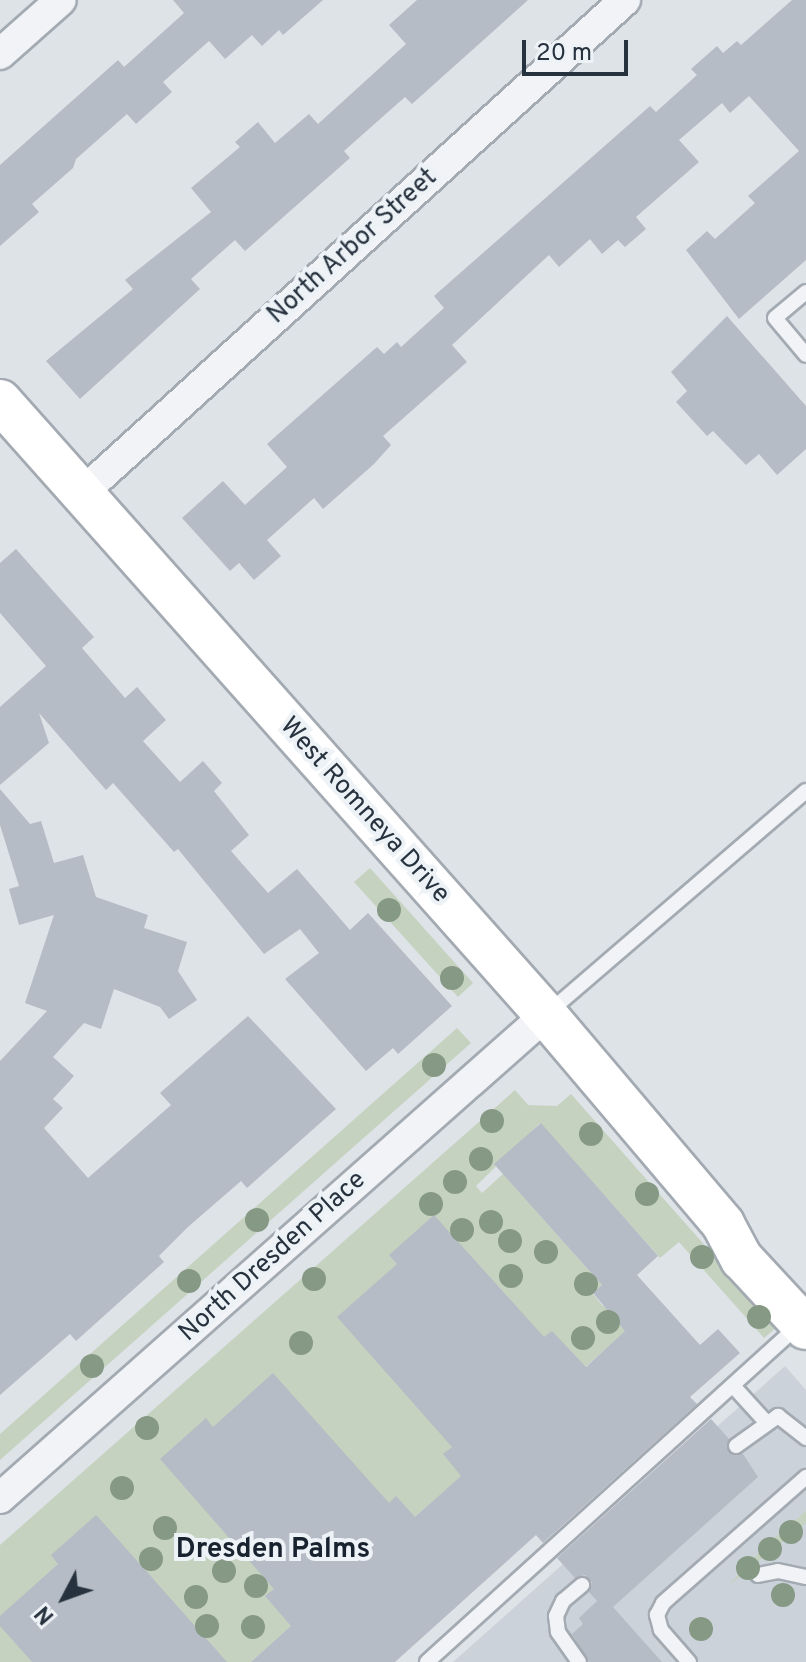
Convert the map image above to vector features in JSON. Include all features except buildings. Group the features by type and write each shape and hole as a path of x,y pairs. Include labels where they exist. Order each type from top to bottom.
{"street":[{"path":"0,54 61,0"},
{"name":"North Arbor Street","path":"81,494 625,0"},
{"name":"West Romneya Drive","path":"0,401 546,1015 723,1224 742,1259 805,1312"},
{"name":"North Dresden Place","path":"0,1498 546,1015"}],"lane":[{"path":"806,292 775,318 806,355"},
{"path":"546,1015 806,791"},
{"path":"427,1662 735,1388 805,1312"},
{"path":"735,1388 765,1421"},
{"path":"736,1446 765,1421 778,1416 806,1438"},
{"path":"689,1662 661,1630 657,1615 663,1603 806,1477"},
{"path":"758,1575 778,1571 806,1577"},
{"path":"579,1662 558,1632 556,1616 563,1601 582,1585"}],"shaded area":[{"path":"785,1366 806,1390 806,1662 453,1662"}],"green space":[{"path":"370,868 473,983 458,997 354,882"},
{"path":"457,1028 471,1043 0,1460 0,1434"},
{"path":"515,1090 528,1105 557,1106 571,1094 777,1327 764,1338 679,1242 660,1258 540,1123 476,1186 482,1193 503,1174 602,1285 593,1294 602,1305 645,1333 609,1346 251,1662 0,1662 0,1545"},
{"path":"806,1511 806,1523 728,1586 764,1547"}],"district":[{"name":"Dresden Palms","path":"273,1550"}]}
